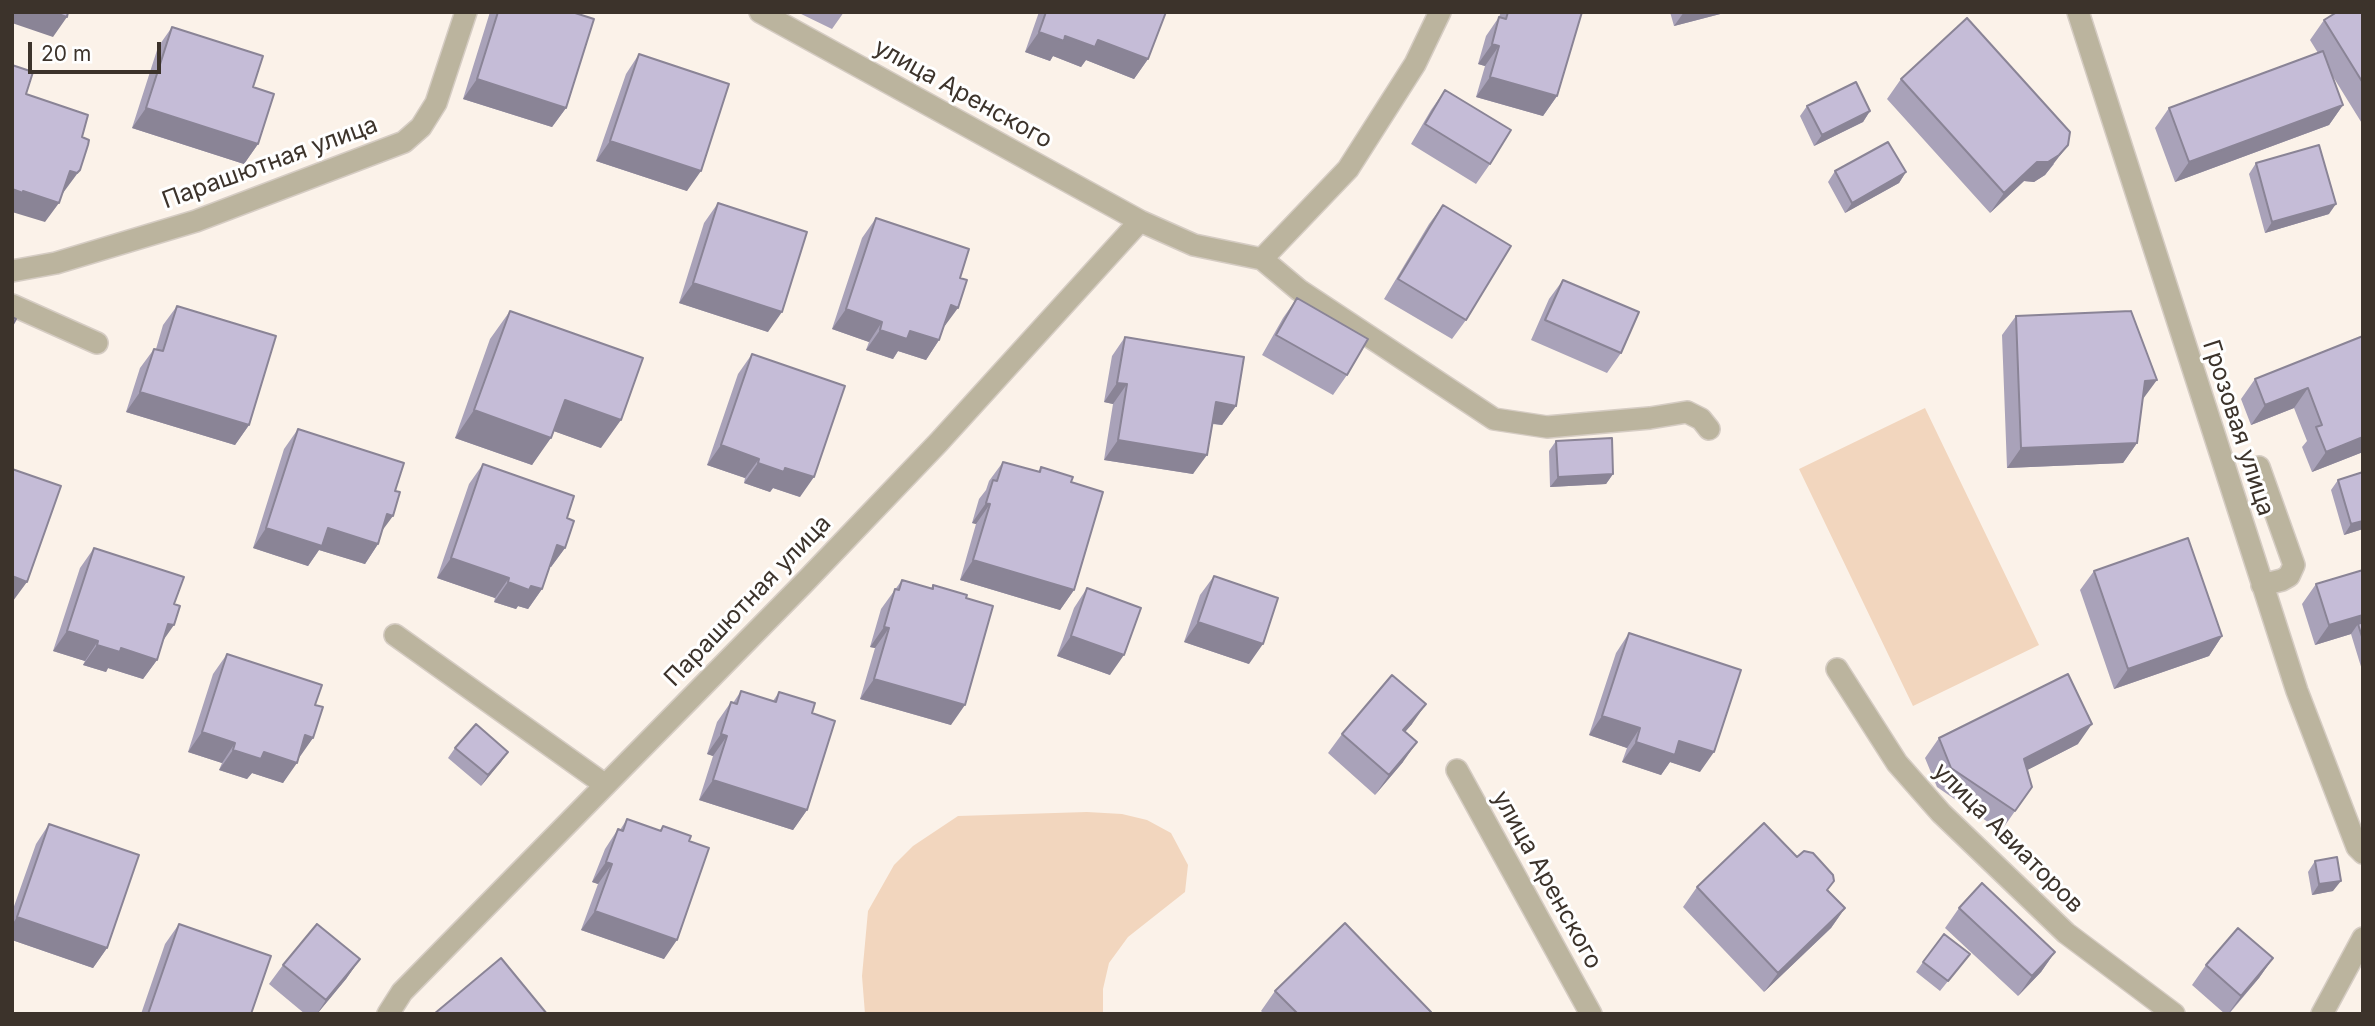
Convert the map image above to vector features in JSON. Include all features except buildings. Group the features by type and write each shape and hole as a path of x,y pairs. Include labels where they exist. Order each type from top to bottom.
{"street":[{"name":"Парашютная улица","path":"12,271 56,263 196,220 404,142 421,127 436,103 466,12"},
{"name":"улица Аренского","path":"760,12 1140,221 1194,245 1262,259"},
{"path":"1440,12 1415,64 1348,169 1262,259 1299,290 1494,419 1547,427 1687,412 1701,419 1709,429"},
{"name":"Грозовая улица","path":"2078,12 2297,691 2357,847 2363,853"},
{"name":"Парашютная улица","path":"388,1014 402,992 938,443 1140,221"},
{"path":"12,305 97,343"},
{"path":"2259,467 2294,565 2289,576 2262,585"},
{"path":"395,635 604,784"},
{"name":"улица Авиаторов","path":"1837,669 1897,763 1941,813 2066,933 2174,1014"},
{"name":"улица Аренского","path":"1457,770 1591,1014"},
{"path":"2322,1014 2363,938"}],"shaded area":[{"path":"1925,408 2039,645 1913,706 1799,469"},
{"path":"1087,812 1122,814 1147,820 1171,833 1188,865 1185,892 1128,937 1109,963 1103,989 1103,1014 865,1014 862,976 868,911 894,865 913,846 958,816"}]}
